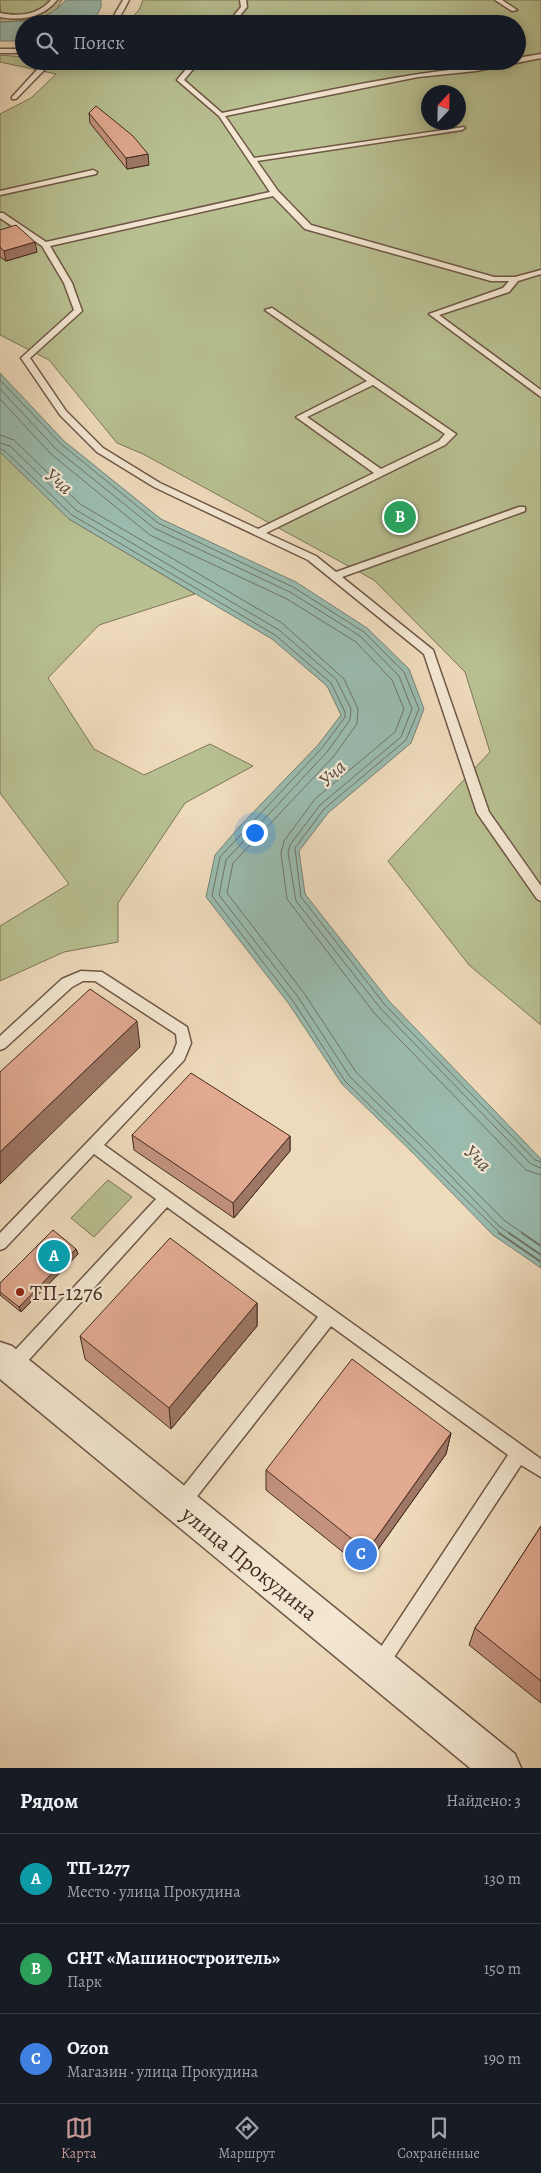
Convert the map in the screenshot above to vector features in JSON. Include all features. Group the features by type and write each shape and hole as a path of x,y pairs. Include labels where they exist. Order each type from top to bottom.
{"street":[{"name":"улица Прокудина","path":"5,1363 377,1668 488,1764"}],"lane":[{"path":"29,15 43,11 54,0"},
{"path":"117,15 126,0"},
{"path":"237,15 244,7 243,0"},
{"path":"498,0 514,10"},
{"path":"0,15 15,16"},
{"path":"0,51 15,52"},
{"path":"526,58 541,56"},
{"path":"14,98 39,70"},
{"path":"189,70 180,80 221,115 275,193 308,227 494,279 515,279 541,272"},
{"path":"221,115 418,75 466,70"},
{"path":"252,160 449,130"},
{"path":"0,193 93,172"},
{"path":"45,245 275,193"},
{"path":"0,215 45,245 68,282 78,311 25,358 63,413 100,450 157,485 312,558 429,652 483,813 541,896"},
{"path":"515,279 506,290 433,314 541,394"},
{"path":"258,533 442,443 451,434 269,310"},
{"path":"373,381 301,416 380,473"},
{"path":"334,576 522,509"},
{"path":"0,1044 67,983 81,976 97,976 182,1031 184,1043 179,1056 0,1243"},
{"path":"93,1145 541,1469"},
{"path":"5,1363 166,1198"},
{"path":"180,1505 329,1316"},
{"path":"377,1668 519,1453"}],"green space":[{"path":"0,0 62,0 55,12 46,15 15,15 15,21 1,22"},
{"path":"143,0 541,0 541,1025 469,965 388,861 490,752 465,672 374,580 143,454 117,443 49,360 0,335 0,114 31,98 56,74 37,70 526,70 526,15 134,15 139,10"},
{"path":"0,55 15,56 15,65 0,62"},
{"path":"0,452 69,519 195,594 99,625 48,678 94,749 144,775 210,744 253,766 185,803 118,903 118,942 64,952 0,981 0,926 69,884 0,793"},
{"path":"108,1180 132,1197 94,1237 71,1218"}],"water":[{"path":"66,0 101,0 101,7 97,15 46,15"},
{"path":"15,21 15,41 0,41 0,22"},
{"name":"Уча","path":"0,373 64,441 161,519 296,582 367,628 409,669 424,709 411,743 328,813 299,851 305,894 389,1001 541,1159 541,1268 493,1235 342,1084 289,1004 206,897 215,855 240,826 318,745 341,715 327,686 272,639 69,519 0,452"}],"building":[{"path":"96,106 133,136 148,154 126,158 89,113"},
{"path":"16,225 35,242 4,251 0,247 0,230"},
{"path":"90,989 137,1021 0,1152 0,1072"},
{"path":"191,1073 290,1136 233,1203 132,1135"},
{"path":"53,1230 76,1249 19,1307 0,1292 0,1283"},
{"path":"170,1238 257,1303 169,1408 80,1336"},
{"path":"352,1359 451,1433 367,1551 266,1470"},
{"path":"541,1526 541,1681 475,1628"}],"place":[{"name":"СНТ «Машиностроитель»","path":"400,517"},
{"name":"ТП-1277","path":"54,1256"},
{"name":"ТП-1276","path":"20,1292"},
{"name":"Ozon","path":"361,1554"}]}
